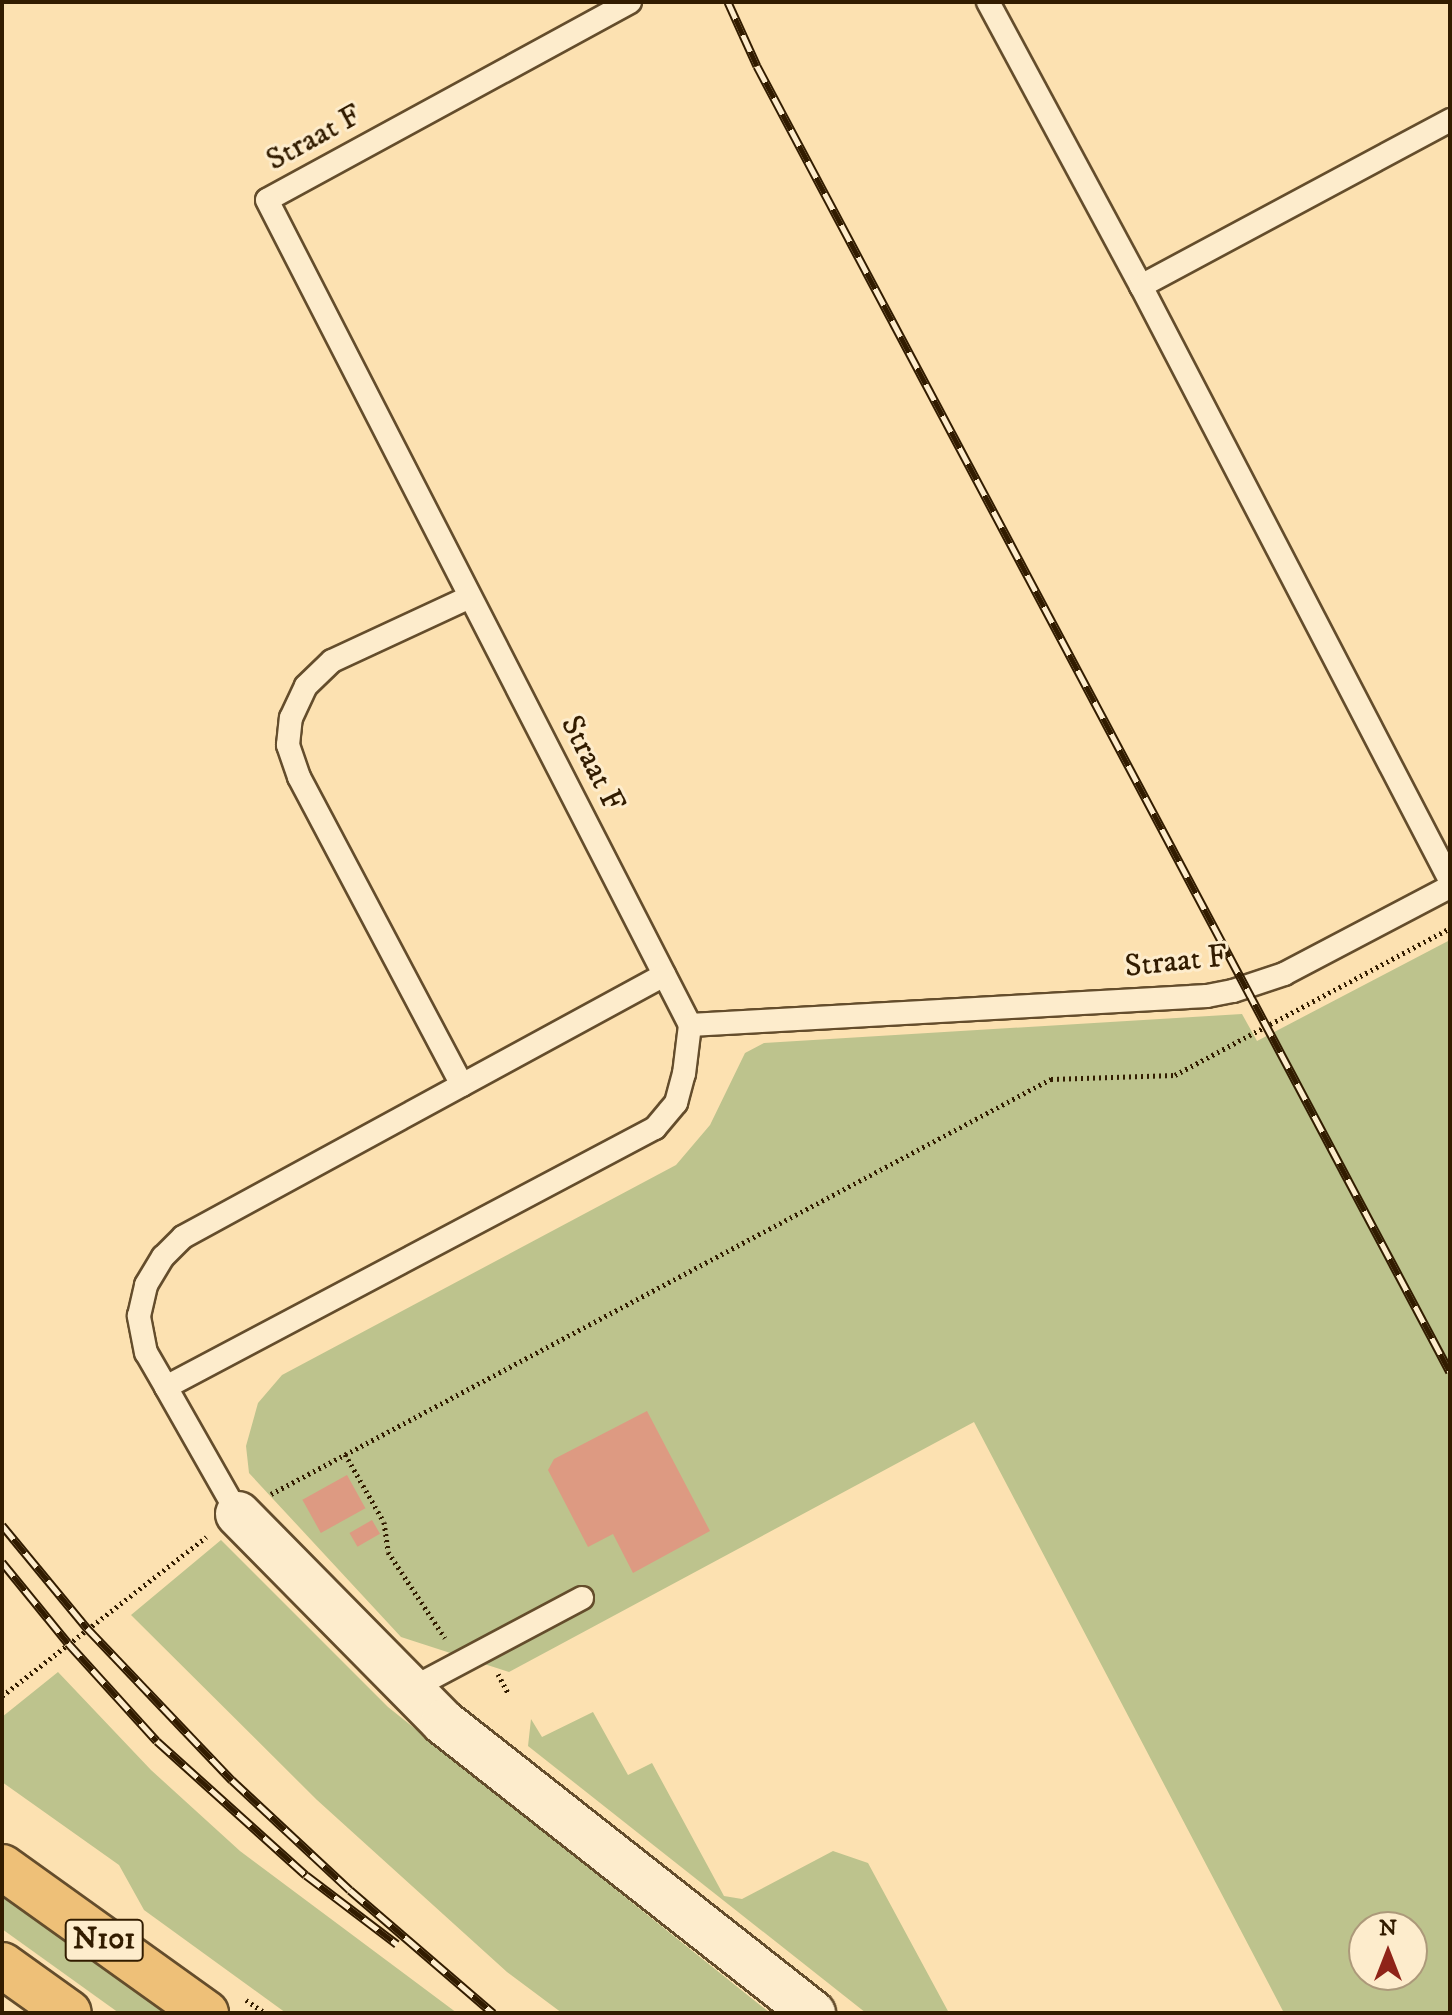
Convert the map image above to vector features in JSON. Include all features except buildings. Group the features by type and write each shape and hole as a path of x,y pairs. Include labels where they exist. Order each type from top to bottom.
{"main road":[{"name":"N101","path":"2,1867 206,2013"},
{"name":"N101","path":"2,1965 69,2013"}],"street":[{"path":"238,1514 409,1690 459,1736 813,2013"}],"lane":[{"name":"Straat F","path":"630,2 267,200 690,1025 1220,994 1284,974 1450,887"},
{"path":"988,2 1141,286 1450,880"},
{"path":"1141,286 1450,120"},
{"path":"462,1085 299,777 288,745 291,718 306,686 332,661 470,597"},
{"path":"238,1514 146,1353 139,1316 146,1285 163,1257 183,1237 664,975"},
{"path":"166,1387 655,1128 676,1103 684,1074 690,1025"},
{"path":"409,1690 582,1598"}],"path":[{"path":"276,1491 1051,1079 1175,1075 1450,928"},
{"path":"345,1454 384,1522 388,1552 450,1645 496,1669 508,1693"},
{"path":"2,1696 158,1571"}],"green space":[{"path":"1450,940 1450,2013 1284,2013 974,1422 509,1672 401,1637 249,1473 246,1446 258,1403 282,1375 676,1165 710,1125 745,1053 764,1043 1242,1014 1257,1041"},
{"path":"221,1540 388,1707 770,2013 562,2013 507,1972 317,1800 131,1615"},
{"path":"58,1672 151,1770 240,1851 457,2013 286,2013 144,1910 119,1865 2,1782 2,1717"},
{"path":"593,1712 628,1775 652,1763 724,1896 742,1899 833,1851 868,1863 949,2013 866,2013 528,1746 531,1719 542,1737"},
{"path":"2,1895 166,2013 119,2013 2,1929"}],"railway":[{"path":"728,2 757,66 1450,1372"},
{"path":"2,1525 87,1628 232,1780 350,1890 493,2013"},
{"path":"2,1562 68,1643 157,1741 306,1875 397,1944"}]}
